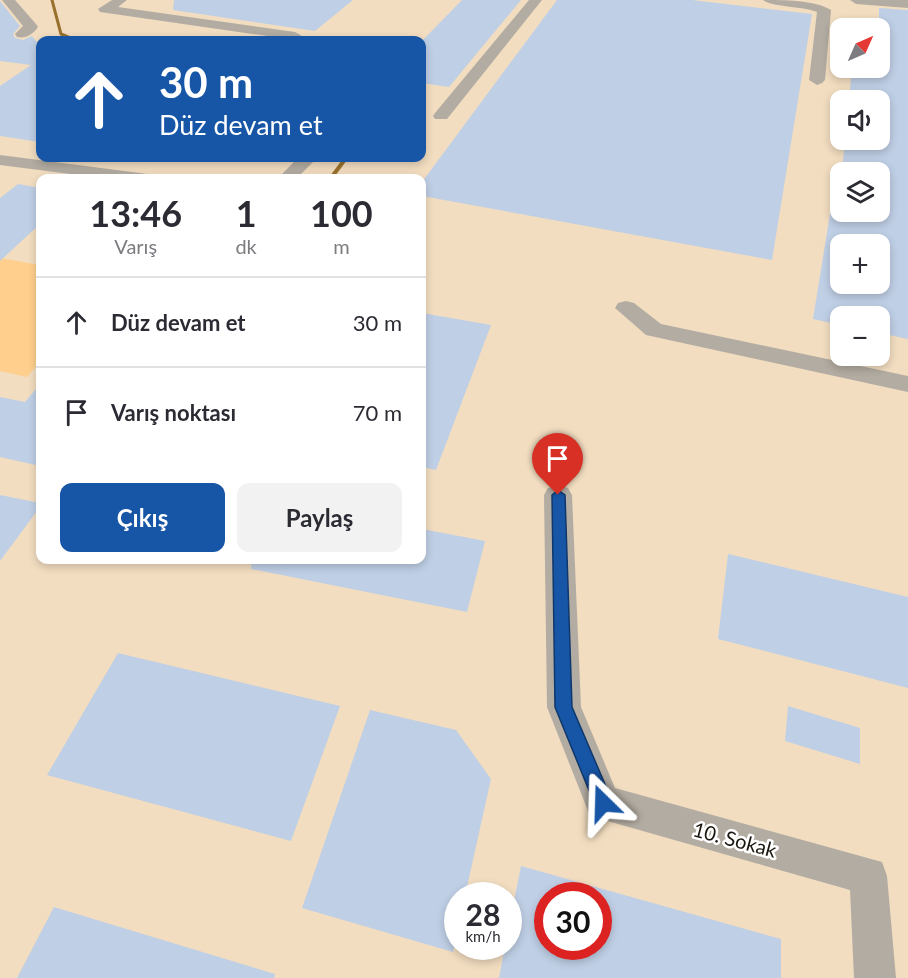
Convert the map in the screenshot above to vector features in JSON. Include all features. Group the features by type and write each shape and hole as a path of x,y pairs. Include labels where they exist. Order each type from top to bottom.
{"street":[{"path":"9,0 31,27 21,34"},
{"path":"121,0 105,9 295,36"},
{"path":"441,116 536,0"},
{"path":"769,0 807,3 824,10 817,80"},
{"path":"856,0 908,4"},
{"path":"0,160 111,174"},
{"path":"89,171 101,162"},
{"path":"291,174 304,162"},
{"path":"626,308 654,330 908,384"},
{"name":"10. Sokak","path":"558,495 564,707 603,803 868,876 875,978"}],"shaded area":[{"path":"0,0 908,0 908,978 0,978"},
{"path":"0,258 36,264 36,366 27,377 0,371"}],"building":[{"path":"174,0 353,0 315,31 173,10"},
{"path":"462,0 521,0 449,87 426,84 426,37"},
{"path":"557,0 692,0 812,14 772,260 426,197 426,177"},
{"path":"0,1 20,26 13,34 15,38 23,40 32,36 36,41 36,141 0,136 0,86 31,65 0,61"},
{"path":"879,8 908,10 908,339 890,335 890,306 830,306 830,323 813,319 830,214 830,222 890,222 890,162 843,162 844,150 890,150 890,90 850,90 851,78 890,78 890,18 879,18"},
{"path":"18,184 36,187 36,228 0,261 0,198"},
{"path":"426,314 491,325 436,470 426,468"},
{"path":"36,389 36,465 0,457 0,397 25,402"},
{"path":"0,495 36,502 36,512 0,561"},
{"path":"426,530 485,541 467,612 251,569 252,564 426,564"},
{"path":"728,554 908,597 908,688 718,639"},
{"path":"118,653 340,706 291,841 47,775"},
{"path":"788,706 860,728 860,764 785,741"},
{"path":"370,710 456,730 491,779 468,882 444,882 444,949 302,908"},
{"path":"521,866 578,882 534,882 534,960 612,960 612,892 781,939 781,978 499,978 502,960 522,960 522,882 518,882"},
{"path":"54,907 275,974 274,978 17,978"}],"waterway":[{"path":"52,0 61,34 66,36"},
{"path":"334,174 343,162"}],"route":[{"path":"558,495 564,707 603,803"}]}
